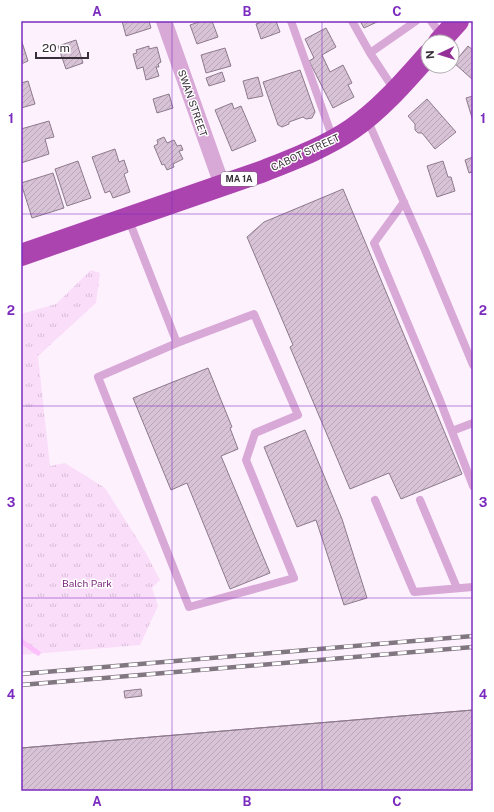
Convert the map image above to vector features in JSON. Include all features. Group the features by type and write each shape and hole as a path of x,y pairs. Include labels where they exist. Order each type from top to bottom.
{"highway":[{"path":"438,34 458,21"},
{"name":"CABOT STREET","path":"21,253 261,172 287,162 334,140 352,129 396,92 420,64"}],"street":[{"name":"SWAN STREET","path":"164,21 222,185"}],"lane":[{"path":"290,21 334,140"},
{"path":"352,21 370,53 396,92"},
{"path":"370,53 416,21"},
{"path":"366,118 404,202 473,365"},
{"path":"404,202 374,243 440,398 473,486"},
{"path":"128,218 177,343"},
{"path":"254,314 298,416 255,432 246,460 294,578 189,607 98,377 177,343 254,314"},
{"path":"452,431 473,423"},
{"path":"375,500 414,592 473,587"},
{"path":"420,500 457,588"}],"green space":[{"name":"Balch Park","path":"91,270 100,273 96,303 38,356 50,466 65,463 105,488 146,553 160,580 152,588 158,606 140,645 21,655 21,314 56,304"}],"building":[{"path":"122,21 149,21 151,28 126,36"},
{"path":"202,21 212,21 218,37 197,44 190,25"},
{"path":"264,21 276,21 280,32 261,39 256,24"},
{"path":"360,21 379,21 364,28"},
{"path":"326,28 336,47 322,55 330,72 343,65 352,83 348,85 354,97 333,108 309,61 314,58 305,39"},
{"path":"21,39 28,61 21,64"},
{"path":"76,40 83,63 66,69 58,46"},
{"path":"149,46 149,49 157,47 161,62 158,64 159,67 156,67 159,76 146,80 143,67 137,69 133,54 137,53 136,50"},
{"path":"468,46 473,50 473,80 460,68 460,56"},
{"path":"225,48 231,66 206,73 201,55"},
{"path":"300,70 315,112 312,118 306,119 303,117 289,122 289,124 282,127 278,125 263,82"},
{"path":"222,72 225,81 209,86 206,78"},
{"path":"258,77 263,96 248,99 243,81"},
{"path":"28,81 35,104 21,108 21,83"},
{"path":"169,94 173,108 157,113 153,99"},
{"path":"473,96 473,121 466,98"},
{"path":"427,99 456,132 435,149 422,133 418,133 415,130 415,124 408,116"},
{"path":"232,103 234,109 241,106 256,141 232,151 215,110"},
{"path":"49,121 54,137 45,139 49,154 21,163 21,129"},
{"path":"164,137 167,143 174,140 177,146 181,145 183,150 179,151 183,159 173,164 174,167 167,170 164,164 162,165 154,146 158,144 157,140"},
{"path":"115,149 119,162 124,160 128,172 124,174 130,192 113,198 110,191 105,193 92,157"},
{"path":"473,157 473,174 472,172 469,173 465,160"},
{"path":"78,161 91,198 67,206 55,169"},
{"path":"443,161 448,177 451,177 455,191 437,197 427,166"},
{"path":"53,173 64,208 32,218 21,183"},
{"path":"343,189 462,474 401,499 389,473 350,489 290,347 293,345 247,237 264,222"},
{"path":"208,368 232,427 230,428 238,449 221,456 270,573 230,589 187,483 171,490 133,398"},
{"path":"305,430 342,519 367,598 344,605 316,520 297,527 264,447"},
{"path":"141,689 142,696 125,698 124,691"},
{"path":"473,710 473,791 21,791 21,748"},
{"path":"473,710 473,791 21,791 21,748"}],"waterway":[{"path":"21,641 38,653"}],"railway":[{"path":"21,674 473,636"},
{"path":"21,685 473,647"}]}
